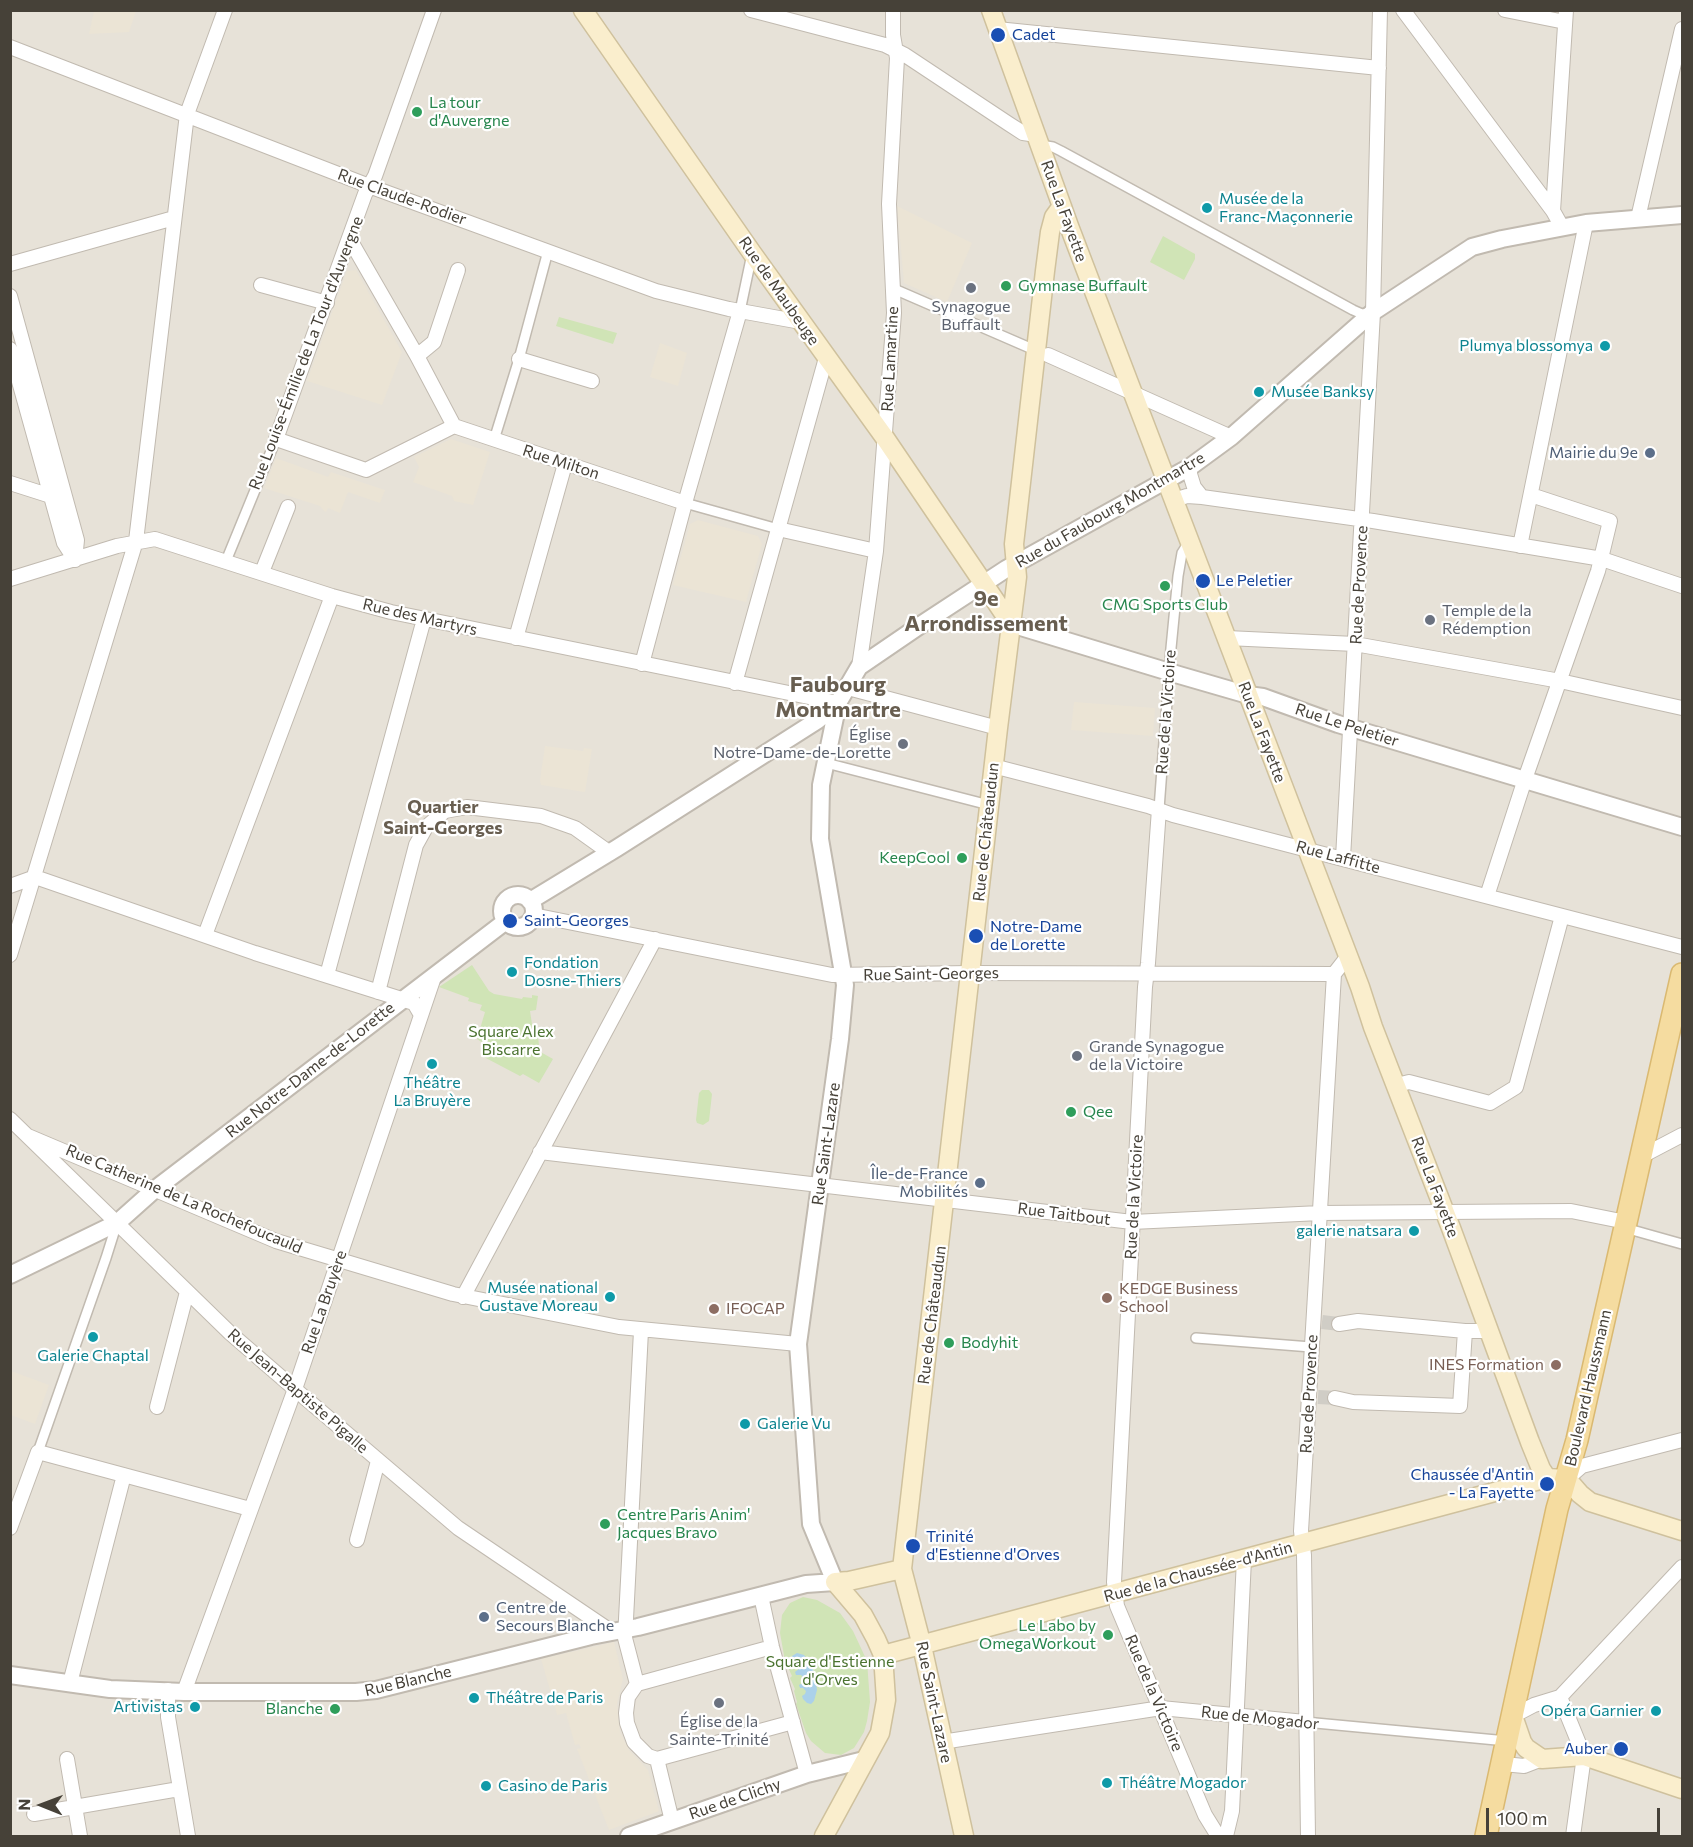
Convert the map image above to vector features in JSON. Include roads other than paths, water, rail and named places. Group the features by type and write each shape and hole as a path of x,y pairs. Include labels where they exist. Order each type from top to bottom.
{"main road":[{"name":"Rue de Maubeuge","path":"583,10 826,358 885,438 1006,617"},
{"name":"Rue La Fayette","path":"993,16 1062,206 1397,1085 1534,1454 1557,1478 1590,1502 1683,1531"},
{"name":"Rue de Châteaudun","path":"902,1569 998,728 1006,617 1017,577 1014,544 1042,353 1050,232 1054,217 1062,206"},
{"name":"Boulevard Haussmann","path":"1486,1836 1557,1509 1557,1478 1626,1225 1683,974"},
{"name":"Rue de la Chaussée-d'Antin","path":"883,1655 1557,1478"},
{"path":"835,1582 902,1569"},
{"name":"Rue Saint-Lazare","path":"902,1569 922,1646 964,1836"},
{"path":"824,1836 880,1732 886,1700 883,1655 874,1633 863,1615 835,1582"},
{"path":"1513,1716 1522,1742 1542,1760 1584,1756 1683,1789"}],"street":[{"path":"10,955 136,541 187,114 225,10"},
{"name":"Rue Louise-Émilie de La Tour d'Auvergne","path":"226,561 276,439 434,10"},
{"path":"752,10 885,45 896,50 1023,133 1061,151 1353,310 1362,314 1373,312"},
{"name":"Rue Lamartine","path":"859,667 876,551 894,289 889,204 897,62 892,10"},
{"name":"Rue de Provence","path":"1343,858 1373,312 1380,10"},
{"path":"1403,10 1553,211 1562,227"},
{"path":"1505,10 1566,16 1553,211"},
{"path":"993,16 1379,68"},
{"path":"1638,218 1683,29"},
{"name":"Rue Claude-Rodier","path":"10,47 369,186 656,291 740,311 801,322"},
{"name":"Rue du Faubourg Montmartre","path":"838,703 859,667 979,578 1016,564 1190,467 1231,437 1373,312 1472,247 1586,223 1683,214"},
{"path":"10,264 174,218"},
{"path":"1520,546 1586,223"},
{"path":"276,439 366,470 454,426 417,356 349,238"},
{"path":"494,440 548,251"},
{"path":"642,664 740,311 752,253"},
{"path":"417,356 434,342 458,270"},
{"path":"261,285 327,303"},
{"path":"894,289 1231,437"},
{"path":"10,296 77,540 75,560"},
{"path":"10,349 64,543 75,560"},
{"path":"735,683 826,358"},
{"path":"519,359 592,381"},
{"name":"Rue Milton","path":"454,426 685,503 778,529 876,551"},
{"path":"516,638 565,464"},
{"path":"1190,467 1194,487 1202,497"},
{"path":"10,483 67,501"},
{"path":"1487,896 1525,779 1602,559 1610,521 1531,495"},
{"path":"1174,500 1187,496 1202,497 1602,559 1683,586"},
{"path":"262,572 288,507"},
{"name":"Rue des Martyrs","path":"10,579 136,541 155,539 332,596 424,619 838,703"},
{"name":"Rue de la Victoire","path":"1190,540 1182,553 1168,672 1132,1222 1115,1594 1117,1606 1205,1815 1218,1836"},
{"path":"205,935 332,596"},
{"name":"Rue Le Peletier","path":"1006,617 1168,672 1248,695 1263,697 1350,727 1683,827"},
{"path":"327,975 424,619"},
{"path":"1227,638 1355,644 1560,681 1683,708"},
{"path":"848,688 998,728"},
{"path":"532,908 522,896 516,895 507,900 503,912 506,921 512,925 520,927 527,924 532,908 610,853 818,720 838,703"},
{"name":"Rue Saint-Lazare","path":"835,1582 811,1524 798,1344 840,1039 845,985 820,839 819,803 838,703"},
{"path":"826,763 989,805"},
{"name":"Rue Laffitte","path":"993,766 1683,947"},
{"path":"378,992 416,845 426,827 445,812 467,807 541,816 575,828 610,853"},
{"path":"10,886 35,877 414,1003 421,1015"},
{"name":"Rue Saint-Georges","path":"532,908 655,939 832,975 1334,974"},
{"path":"1397,1085 1409,1082 1490,1103 1516,1087 1562,916"},
{"name":"Rue Notre-Dame-de-Lorette","path":"10,1275 117,1223 154,1190 506,921"},
{"path":"463,1297 655,939"},
{"path":"1334,974 1348,956"},
{"name":"Rue de Provence","path":"1308,1836 1301,1531 1313,1397 1311,1347 1318,1322 1320,1213 1334,974"},
{"name":"Rue La Bruyère","path":"176,1691 250,1509 295,1389 434,977"},
{"name":"Rue Jean-Baptiste Pigalle","path":"10,1119 230,1333 378,1461 458,1528 619,1630"},
{"path":"1641,1155 1683,1135"},
{"name":"Rue Catherine de La Rochefoucauld","path":"28,1136 276,1241 463,1297 641,1330 798,1344"},
{"name":"Rue Taitbout","path":"540,1152 1132,1222 1320,1213 1571,1211 1626,1225"},
{"path":"10,1528 15,1501 38,1452 117,1223"},
{"path":"1626,1225 1683,1244"},
{"path":"157,1407 187,1292"},
{"path":"1339,1324 1358,1321 1465,1331 1489,1331"},
{"path":"637,1684 625,1638 619,1630 641,1330"},
{"path":"1335,1398 1353,1402 1460,1406 1465,1331"},
{"path":"1196,1338 1311,1347"},
{"path":"1557,1478 1582,1466 1683,1440"},
{"path":"38,1452 250,1509"},
{"path":"357,1540 378,1461"},
{"path":"70,1683 124,1475"},
{"path":"1226,1836 1232,1811 1244,1559"},
{"path":"1513,1716 1534,1705 1560,1697 1681,1568"},
{"name":"Rue Blanche","path":"10,1674 111,1689 356,1692 376,1690 806,1584 835,1582"},
{"path":"761,1596 772,1647 807,1774"},
{"path":"772,1647 637,1684 628,1697 627,1723 634,1742 648,1756 657,1759 793,1722"},
{"path":"176,1691 168,1717 188,1836"},
{"path":"1560,1697 1584,1756 1573,1836"},
{"name":"Rue de Mogador","path":"942,1742 1161,1708 1508,1741"},
{"path":"67,1759 80,1836"},
{"path":"657,1759 672,1821"},
{"name":"Rue de Clichy","path":"629,1836 807,1774 864,1760"},
{"path":"1503,1764 1524,1766 1542,1760"},
{"path":"34,1814 180,1789"}],"water":[{"path":"797,1653 804,1655 815,1675 817,1690 811,1704 807,1703 802,1696 806,1691 799,1685 803,1683 804,1678 796,1675 795,1672 799,1666 796,1663 792,1664 791,1661 792,1656"}],"tunnel":[{"path":"1322,1322 1339,1324"},
{"path":"1318,1397 1335,1398"}],"place":[{"name":"Cadet","path":"998,35"},
{"name":"La tour d'Auvergne","path":"417,112"},
{"name":"Musée de la Franc-Maçonnerie","path":"1207,208"},
{"name":"Gymnase Buffault","path":"1006,286"},
{"name":"Synagogue Buffault","path":"971,288"},
{"name":"Plumya blossomya","path":"1605,346"},
{"name":"Musée Banksy","path":"1259,392"},
{"name":"Mairie du 9e","path":"1650,453"},
{"name":"Le Peletier","path":"1203,581"},
{"name":"CMG Sports Club","path":"1165,586"},
{"name":"Temple de la Rédemption","path":"1430,620"},
{"name":"Église Notre-Dame-de-Lorette","path":"903,744"},
{"name":"KeepCool","path":"962,858"},
{"name":"Saint-Georges","path":"510,921"},
{"name":"Notre-Dame de Lorette","path":"976,936"},
{"name":"Fondation Dosne-Thiers","path":"512,972"},
{"name":"Grande Synagogue de la Victoire","path":"1077,1056"},
{"name":"Théâtre La Bruyère","path":"432,1064"},
{"name":"Qee","path":"1071,1112"},
{"name":"Île-de-France Mobilités","path":"980,1183"},
{"name":"galerie natsara","path":"1414,1231"},
{"name":"Musée national Gustave Moreau","path":"610,1297"},
{"name":"KEDGE Business School","path":"1107,1298"},
{"name":"IFOCAP","path":"714,1309"},
{"name":"Galerie Chaptal","path":"93,1337"},
{"name":"Bodyhit","path":"949,1343"},
{"name":"INES Formation","path":"1556,1365"},
{"name":"Galerie Vu","path":"745,1424"},
{"name":"Chaussée d'Antin - La Fayette","path":"1547,1484"},
{"name":"Centre Paris Anim' Jacques Bravo","path":"605,1524"},
{"name":"Trinité d'Estienne d'Orves","path":"913,1546"},
{"name":"Centre de Secours Blanche","path":"484,1617"},
{"name":"Le Labo by OmegaWorkout","path":"1108,1635"},
{"name":"Théâtre de Paris","path":"474,1698"},
{"name":"Église de la Sainte-Trinité","path":"719,1703"},
{"name":"Artivistas","path":"195,1707"},
{"name":"Blanche","path":"335,1709"},
{"name":"Opéra Garnier","path":"1656,1711"},
{"name":"Auber","path":"1621,1749"},
{"name":"Théâtre Mogador","path":"1107,1783"},
{"name":"Casino de Paris","path":"486,1786"}],"district":[{"name":"9e Arrondissement","path":"986,612"},
{"name":"Faubourg Montmartre","path":"838,698"},
{"name":"Quartier Saint-Georges","path":"443,817"}],"park label":[{"name":"Square Alex Biscarre","path":"511,1041"},
{"name":"Square d'Estienne d'Orves","path":"830,1671"}]}
